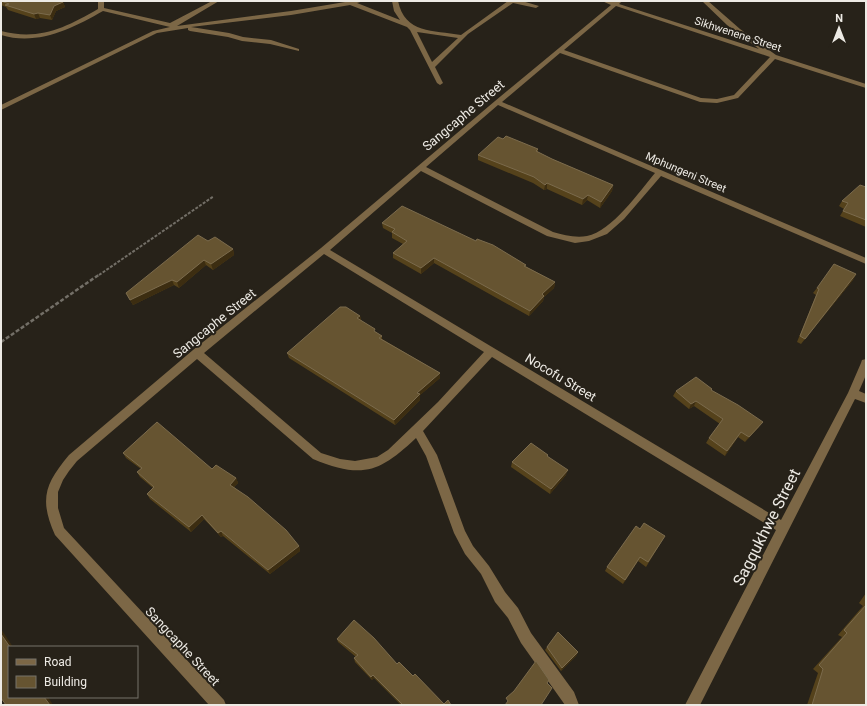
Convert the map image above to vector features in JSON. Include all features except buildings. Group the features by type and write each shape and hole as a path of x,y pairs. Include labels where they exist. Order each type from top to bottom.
{"street":[{"path":"101,1 102,8"},
{"path":"171,25 216,1"},
{"path":"1,108 154,32 179,27 291,13 348,2 361,1"},
{"path":"395,1 397,11 402,19 412,28 440,83"},
{"path":"431,67 486,18 513,1 536,6"},
{"name":"Sikhwenene Street","path":"605,1 617,3 866,86"},
{"path":"561,51 700,100 717,101 736,97 774,56 732,27 705,1"},
{"path":"348,2 412,28 463,37"},
{"name":"Sangcaphe Street","path":"219,705 59,531 52,510 51,494 58,475 73,458 197,353 324,250 497,102 561,51 617,3"},
{"path":"102,8 193,30 229,35 242,39 272,42 297,50"},
{"path":"1,33 13,37 38,37 56,32 93,15 102,8"},
{"name":"Mphungeni Street","path":"497,102 866,261"},
{"path":"421,168 550,234 564,239 581,240 597,236 611,227 660,172"},
{"name":"Nocofu Street","path":"324,250 783,528"},
{"path":"197,353 317,456 336,464 356,466 380,461 398,448 430,418 491,351"},
{"name":"Sagqukhwe Street","path":"692,705 866,363"},
{"path":"852,393 866,399"},
{"path":"416,430 432,455 460,533 469,550 485,570 500,597 513,613 526,638 569,697 572,705"}],"path":[{"path":"1,342 214,196"}]}
